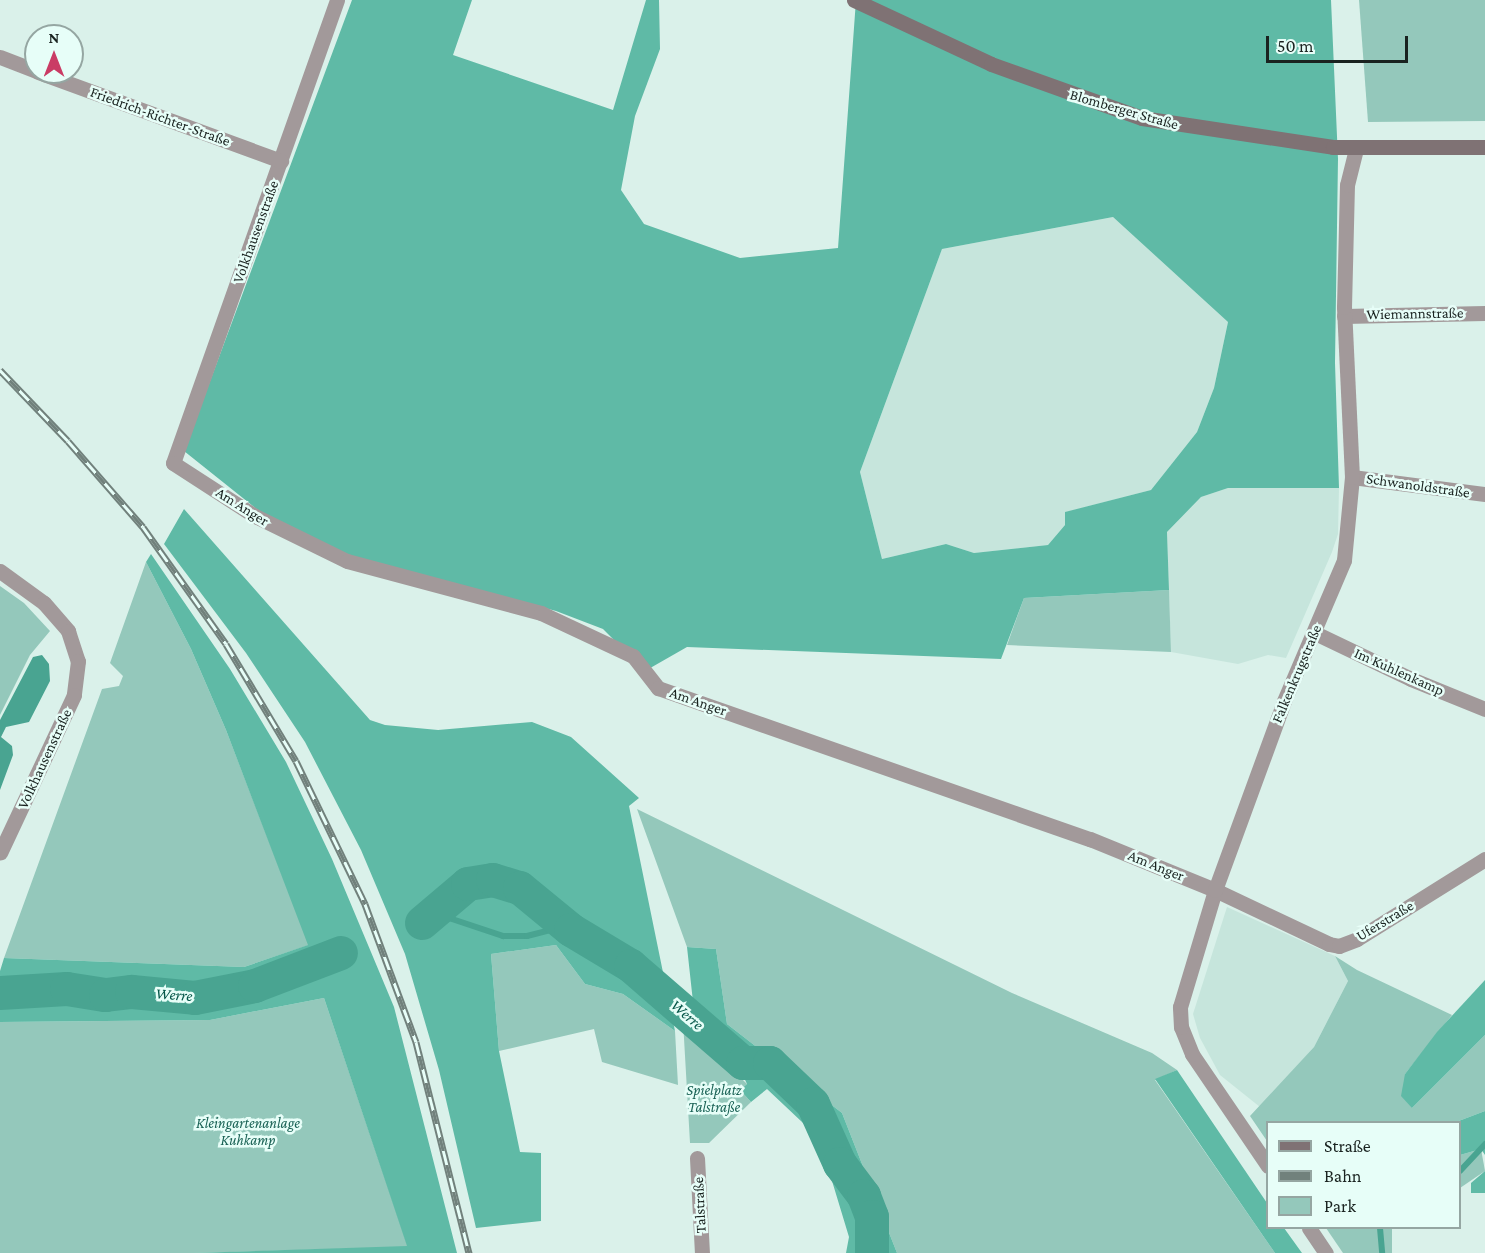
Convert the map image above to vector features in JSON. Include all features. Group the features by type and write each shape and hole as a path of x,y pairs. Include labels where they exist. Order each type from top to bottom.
{"street":[{"name":"Volkhausenstraße","path":"173,463 337,0"},
{"name":"Blomberger Straße","path":"854,0 991,64 1103,107 1182,127 1356,148 1485,147"},
{"name":"Friedrich-Richter-Straße","path":"0,57 24,67"},
{"name":"Friedrich-Richter-Straße","path":"70,84 281,161"},
{"name":"Falkenkrugstraße","path":"1266,1163 1192,1054 1181,1027 1180,1007 1215,890 1284,701 1315,633 1344,560 1352,477 1344,316 1347,185 1356,148"},
{"name":"Wiemannstraße","path":"1344,316 1485,313"},
{"name":"Am Anger","path":"173,463 255,516 347,561 541,613 633,656 658,688 1090,839 1215,890"},
{"name":"Schwanoldstraße","path":"1352,477 1485,495"},
{"name":"Volkhausenstraße","path":"0,571 45,603 68,631 78,661 74,695 0,853"},
{"name":"Im Kuhlenkamp","path":"1315,633 1411,679 1485,709"},
{"name":"Uferstraße","path":"1215,890 1339,946 1357,939 1485,860"},
{"name":"Talstraße","path":"698,1158 702,1253"},
{"path":"1310,1229 1326,1253"}],"shaded area":[{"path":"352,0 472,0 453,55 613,110 646,0 659,0 660,49 635,116 621,190 644,224 740,258 838,248 856,0 1331,0 1338,159 1335,363 1339,488 1228,488 1201,497 1167,532 1169,590 1024,598 1001,659 687,647 645,671 603,629 556,611 348,555 259,511 184,451","holes":["1113,217 1228,322 1214,388 1197,432 1151,490 1065,512 1065,525 1048,545 974,553 946,544 882,559 860,472 942,249"]},
{"path":"1113,217 1228,322 1214,388 1197,432 1151,490 1066,512 1065,525 1048,545 974,553 946,544 882,559 860,472 942,249"},
{"path":"1228,488 1339,488 1338,534 1286,658 1268,655 1238,664 1171,652 1167,532 1201,497"},
{"path":"184,509 370,720 385,725 438,730 532,722 571,737 639,798 629,806 675,1031 623,994 585,984 556,945 491,954 499,1051 520,1152 541,1153 541,1221 476,1228 439,1070 405,954 361,850 305,742 246,653 164,544"},
{"path":"151,554 230,669 286,762 332,859 394,1007 457,1253 193,1253 407,1246 324,998 210,1020 0,1022 0,971 4,958 244,967 308,945 226,730 191,649 146,562"},
{"path":"42,655 49,664 50,681 29,722 6,727 1,737 12,746 13,755 0,790 0,720 33,657"},
{"path":"1227,907 1335,956 1348,981 1314,1047 1260,1107 1220,1075 1200,1038 1193,1014"},
{"path":"687,947 716,949 727,1024 842,1113 897,1253 846,1253 849,1237 819,1138 767,1089 751,1102 740,1090 747,1084 730,1048 694,1011"},
{"path":"1485,980 1485,1035 1412,1108 1401,1096 1405,1074 1437,1032"},
{"path":"1177,1070 1266,1202 1266,1229 1285,1229 1302,1253 1275,1253 1155,1079"},
{"path":"1485,1111 1485,1155 1481,1149 1461,1155 1461,1121 1459,1121"},
{"path":"1485,1171 1485,1193 1471,1193 1471,1183"}],"green space":[{"path":"1359,0 1485,0 1485,121 1368,122"},
{"path":"146,562 191,649 226,730 309,945 244,967 4,958 102,689 119,686 123,676 110,663"},
{"path":"0,586 24,603 50,631 30,655 0,715"},
{"path":"1169,590 1171,652 1007,645 1024,598"},
{"path":"637,809 1012,993 1152,1053 1177,1070 1155,1080 1275,1253 897,1253 842,1113 727,1024 716,949 687,947"},
{"path":"556,945 585,984 623,994 675,1031 678,1085 602,1062 594,1029 499,1051 491,954"},
{"path":"1335,956 1357,970 1452,1015 1405,1074 1412,1108 1485,1035 1485,1111 1459,1121 1266,1121 1266,1140 1250,1116 1314,1047 1348,981"},
{"name":"Kleingartenanlage Kuhkamp","path":"324,998 408,1247 193,1253 0,1253 0,1022 210,1020"},
{"name":"Spielplatz Talstraße","path":"683,1021 747,1084 740,1090 751,1102 709,1143 690,1143"},
{"path":"1481,1149 1485,1171 1461,1187 1461,1155"},
{"path":"1327,1229 1392,1229 1392,1253 1343,1253"}],"waterway":[{"name":"Werre","path":"422,923 468,884 493,880 520,888 571,930 631,966 743,1063 770,1063 813,1104 840,1164 864,1196 872,1217 872,1253"},
{"path":"437,914 503,936 527,936 566,926"},
{"name":"Werre","path":"0,993 67,989 106,995 132,992 195,998 255,986 341,953"},
{"path":"1461,1170 1485,1144"},
{"path":"1380,1229 1382,1253"}],"railway":[{"path":"0,370 68,441 143,527 226,644 296,761 365,904 416,1042 469,1253"}]}
